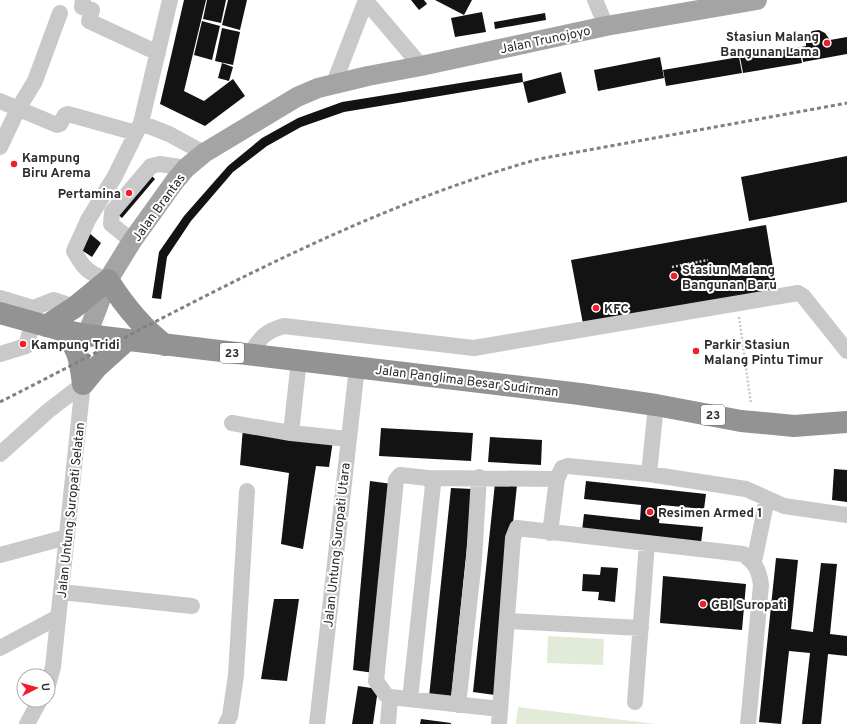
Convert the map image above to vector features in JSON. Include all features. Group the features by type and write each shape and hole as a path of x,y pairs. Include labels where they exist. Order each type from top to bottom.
{"highway":[{"path":"83,384 76,348 47,326 75,308 108,280 130,313 150,334 165,345"},
{"name":"23","path":"0,313 87,335"},
{"name":"Jalan Panglima Besar Sudirman","path":"87,335 357,367 656,405 754,422 794,426 847,422"},
{"path":"83,384 97,366 128,340"}],"main road":[{"name":"Jalan Trunojoyo","path":"334,83 421,66 606,26 757,0"},
{"name":"Jalan Brantas","path":"87,335 108,280 132,241 186,168 204,153 297,96 334,83"}],"street":[{"path":"83,0 82,7 92,10 89,21 158,53"},
{"path":"108,280 91,274 84,268 74,251 88,220 115,176 139,128 170,0"},
{"path":"334,83 366,0 421,66"},
{"path":"595,0 606,26"},
{"path":"0,147 18,109 35,81 60,13"},
{"path":"0,101 57,125 60,124 64,115 68,114 169,134 204,153"},
{"path":"132,241 111,224 112,212 151,166 160,164 186,168"},
{"path":"250,354 260,340 271,329 284,326 474,348 798,293 803,296 847,350"},
{"path":"0,298 33,308 54,300 75,308"},
{"path":"3,351 26,346 47,326"},
{"name":"Jalan Untung Suropati Selatan","path":"53,668 87,335"},
{"path":"291,433 299,360"},
{"name":"Jalan Untung Suropati Utara","path":"317,724 342,439 357,367"},
{"path":"0,454 48,411 83,384"},
{"path":"649,474 656,405"},
{"path":"232,423 291,433 342,439"},
{"path":"550,533 557,479 562,468 568,466 649,474 746,489 784,506 847,515"},
{"path":"557,479 479,477 428,478 400,475 396,480 376,680 386,695 390,697 458,705 499,716 506,621 515,531 517,528 743,554 754,562 760,575 761,585 748,724"},
{"path":"458,705 474,560 479,477"},
{"path":"410,699 434,485 428,478"},
{"path":"226,724 230,716 236,675 247,491"},
{"path":"754,562 767,499"},
{"path":"0,555 67,537"},
{"path":"635,702 647,543"},
{"path":"61,592 192,606"},
{"path":"0,648 58,617"},
{"path":"506,621 640,628"},
{"path":"388,724 390,697"},
{"path":"27,724 36,708"}],"path":[{"path":"672,267 708,260"},
{"path":"736,304 754,422"}],"green space":[{"path":"548,636 604,639 603,665 547,663"},
{"path":"518,707 656,724 516,724"}],"building":[{"path":"184,0 206,0 184,91 204,101 233,79 245,96 205,126 160,104"},
{"path":"207,0 226,0 221,23 203,19"},
{"path":"228,0 247,0 240,30 222,25"},
{"path":"411,0 424,0 427,4 419,10"},
{"path":"435,0 472,0 464,15"},
{"path":"482,12 486,32 455,37 451,18"},
{"path":"545,13 546,20 495,29 494,22"},
{"path":"202,21 220,26 212,60 194,55"},
{"path":"222,28 240,32 233,65 215,61"},
{"name":"Stasiun Malang Bangunan Lama","path":"819,30 825,33 830,40 847,37 847,54 803,62 801,47 806,46 806,40 812,31"},
{"path":"799,47 802,63 743,73 740,57"},
{"path":"660,57 664,78 598,91 594,70"},
{"path":"739,57 742,73 666,86 663,70"},
{"path":"222,63 233,67 229,81 218,78"},
{"path":"561,72 566,93 528,103 523,82"},
{"path":"522,73 523,82 344,112 301,127 267,146 233,172 191,221 167,257 161,299 152,298 159,252 184,216 228,166 262,138 298,118 342,102"},
{"path":"847,156 847,202 749,221 741,177"},
{"path":"142,167 155,179 122,218 108,206"},
{"name":"Stasiun Malang Bangunan Baru","path":"766,225 777,292 584,329 571,260"},
{"path":"88,232 101,243 92,257 80,249"},
{"path":"243,427 333,441 329,467 316,466 303,549 281,544 289,473 240,465"},
{"path":"381,428 473,433 471,461 379,456"},
{"path":"490,437 542,440 541,465 488,462"},
{"path":"834,469 847,470 847,502 832,500"},
{"path":"370,481 392,484 374,673 353,670"},
{"name":"Resimen Armed 1","path":"586,481 706,494 704,509 661,505 659,523 703,527 701,543 582,531 584,514 640,520 641,505 584,499"},
{"path":"495,483 517,485 495,695 473,692"},
{"path":"451,488 473,489 451,700 429,697"},
{"path":"776,558 798,560 791,629 813,632 821,563 837,564 830,634 847,636 847,656 828,654 821,724 802,724 810,653 789,651 781,724 759,722"},
{"path":"601,567 618,568 615,602 598,600 599,592 582,591 583,574 600,575"},
{"name":"GBI Suropati","path":"663,576 746,584 742,630 660,623"},
{"path":"274,599 299,599 287,681 261,679"},
{"path":"358,686 378,689 373,724 352,724"},
{"path":"421,719 451,723 451,724 420,724"}],"railway":[{"path":"0,402 264,267 399,207 468,181 539,159 847,103"}],"place":[{"name":"Stasiun Malang Bangunan Lama","path":"827,43"},
{"name":"Kampung Biru Arema","path":"14,164"},
{"name":"Pertamina","path":"129,193"},
{"name":"Stasiun Malang Bangunan Baru","path":"674,276"},
{"name":"KFC","path":"596,308"},
{"name":"Kampung Tridi","path":"23,344"},
{"name":"Parkir Stasiun Malang Pintu Timur","path":"696,351"},
{"name":"Resimen Armed 1","path":"650,512"},
{"name":"GBI Suropati","path":"703,604"}]}
